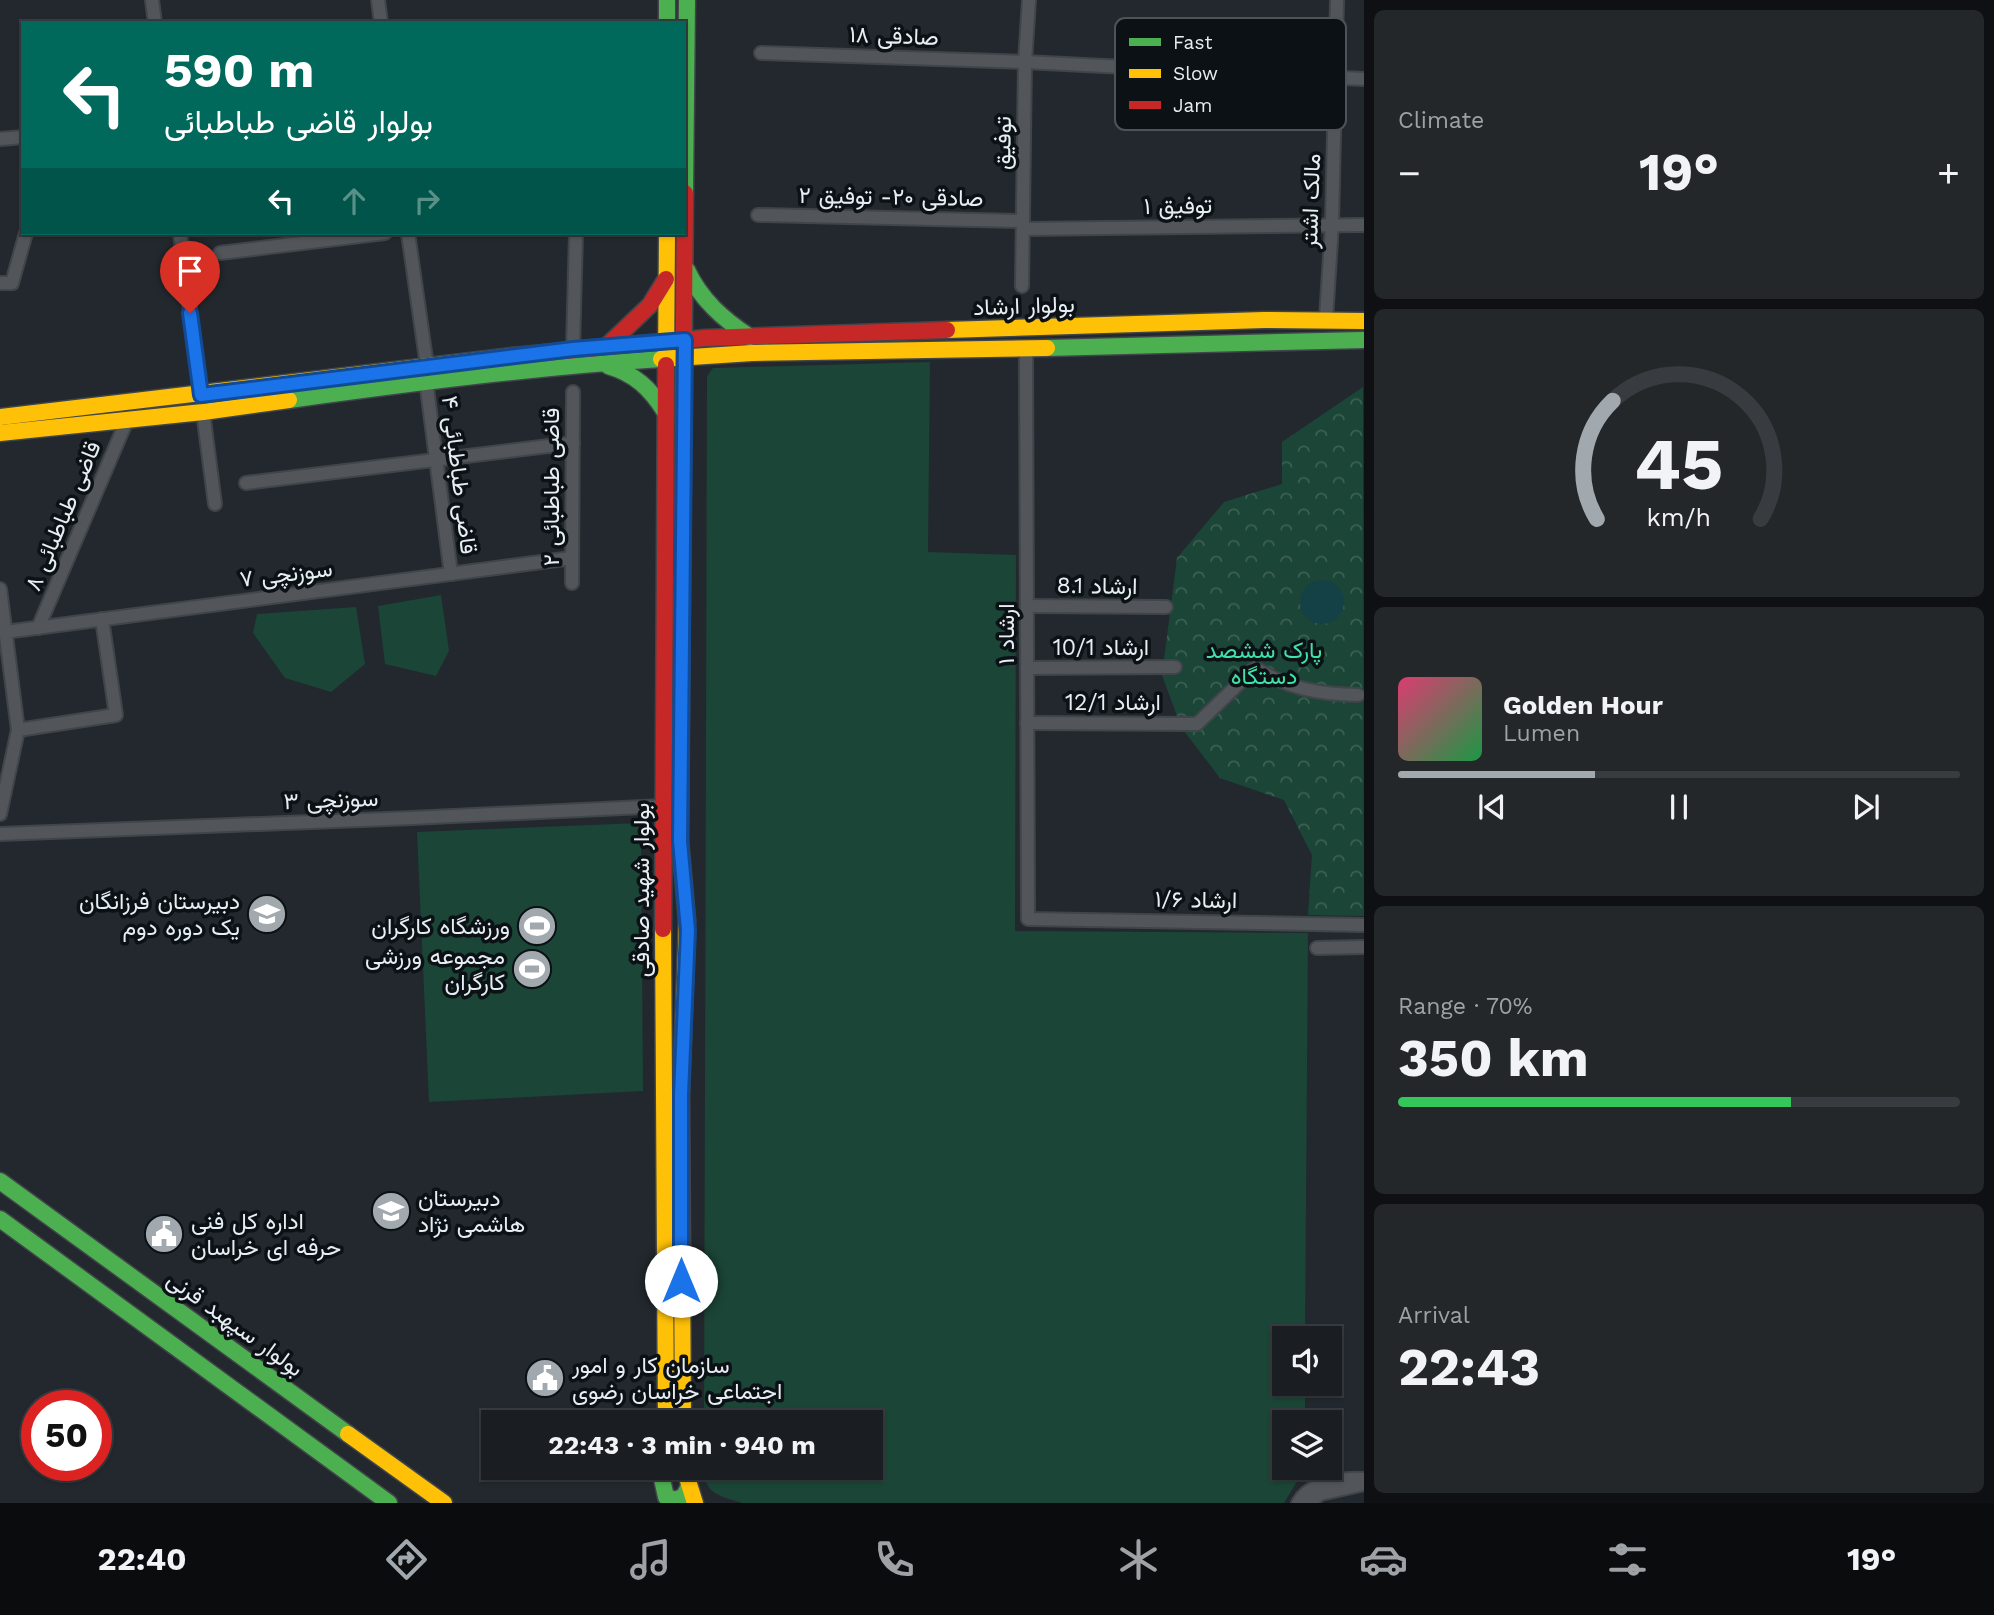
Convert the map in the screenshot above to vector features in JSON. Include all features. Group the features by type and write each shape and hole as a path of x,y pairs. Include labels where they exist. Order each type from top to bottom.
{"main road":[{"path":"667,0 667,21"},
{"name":"بولوار شهید صادقی","path":"686,132 687,0"},
{"name":"بولوار شهید صادقی","path":"667,235 663,931 667,1410"},
{"name":"بولوار شهید صادقی","path":"683,1410 681,1095 688,930 680,841 685,235"},
{"path":"685,263 701,295 731,325 751,338"},
{"path":"607,346 650,305 666,279"},
{"name":"بولوار ارشاد","path":"427,373 573,349 685,340 1326,319 1364,321"},
{"name":"بولوار ارشاد","path":"427,373 752,353 1364,340"},
{"path":"595,363 629,371 655,395 666,414"},
{"path":"0,417 427,373"},
{"path":"0,433 203,412 427,373"},
{"path":"663,931 688,930"},
{"name":"بولوار سپهبد قرنی","path":"0,1181 444,1503"},
{"path":"0,1219 389,1503"},
{"path":"650,1503 660,1480"},
{"path":"663,1480 666,1497 676,1500 684,1496 689,1486"},
{"path":"687,1480 695,1503"}],"street":[{"path":"152,0 155,21"},
{"path":"378,0 381,21"},
{"name":"توفیق","path":"1022,286 1025,62 1029,0"},
{"name":"مالک اشتر","path":"1337,0 1337,18"},
{"name":"صادقی ۱۸","path":"761,53 1115,67"},
{"name":"صادقی ۱۸","path":"1346,78 1364,79"},
{"name":"مالک اشتر","path":"1326,319 1334,130"},
{"path":"0,139 21,137"},
{"name":"صادقی ۲۰- توفیق ۲","path":"758,215 1023,225"},
{"name":"توفیق ۱","path":"1023,225 1364,225"},
{"path":"0,284 12,283 25,235"},
{"path":"180,235 201,395"},
{"path":"220,253 368,235"},
{"name":"قاضی طباطبائی ۴","path":"408,235 451,573"},
{"path":"573,349 576,235"},
{"name":"ارشاد ۱","path":"1026,349 1028,919"},
{"name":"قاضی طباطبائی ۲","path":"572,583 573,392"},
{"path":"203,412 215,504"},
{"name":"قاضی طباطبائی ۸","path":"38,628 127,420"},
{"path":"246,483 573,443"},
{"name":"سوزنچی ۷","path":"3,626 38,628 572,558"},
{"path":"0,589 18,730 0,814"},
{"name":"ارشاد 8.1","path":"1027,606 1166,607"},
{"path":"18,730 116,715 102,619"},
{"name":"ارشاد 10/1","path":"1027,668 1175,667"},
{"name":"ارشاد 12/1","path":"1027,723 1197,724 1255,668 1278,682 1298,689 1329,695 1358,695"},
{"name":"سوزنچی ۳","path":"0,834 664,806"},
{"name":"ارشاد ۱/۶","path":"1028,919 1364,925"},
{"path":"1317,948 1364,947"},
{"path":"1298,1503 1303,1494 1317,1485 1352,1478 1364,1481"},
{"path":"1309,1503 1321,1494 1364,1481"}],"green space":[{"path":"930,362 928,552 1016,555 1015,931 1308,933 1305,1326 1272,1326 1272,1396 1305,1396 1305,1410 1272,1410 1272,1480 1298,1480 1284,1503 742,1503 715,1493 707,1484 706,1480 883,1480 883,1410 704,1410 707,376 713,368"},
{"name":"پارک‌ ششصد دستگاه","path":"1363,387 1364,916 1308,915 1312,855 1284,800 1220,778 1181,727 1162,675 1177,558 1224,502 1282,484 1282,442"},
{"path":"441,595 449,651 436,676 385,664 378,606"},
{"path":"356,607 365,664 331,692 285,678 253,633 257,614"},
{"name":"مجموعه ورزشی کارگران","path":"641,823 643,1091 429,1102 417,832"}],"water":[{"path":"1322,580 1337,587 1344,602 1337,617 1322,624 1307,617 1300,602 1307,587"}],"traffic: fast":[{"path":"667,0 667,21"},
{"path":"686,96 687,0"},
{"path":"687,270 699,291 714,308 750,337"},
{"path":"1047,348 1364,340"},
{"path":"289,400 521,371 661,359"},
{"path":"608,366 641,383 665,412"},
{"path":"682,564 680,841 687,920"},
{"path":"0,1181 348,1434"},
{"path":"0,1219 389,1503"},
{"path":"662,1480 666,1497 676,1500 684,1496 689,1486"}],"traffic: slow":[{"path":"666,365 667,235"},
{"path":"947,330 1264,320 1364,321"},
{"path":"661,359 752,353 1047,348"},
{"path":"0,417 513,356"},
{"path":"0,433 203,412 289,400"},
{"path":"683,1410 681,1095 687,920"},
{"path":"663,929 666,1410"},
{"path":"348,1434 444,1503"},
{"path":"688,1480 695,1503"}],"traffic: jam":[{"path":"682,564 685,235"},
{"path":"607,346 650,305 666,279"},
{"path":"513,356 705,338 947,330"},
{"path":"663,929 666,365"}],"place":[{"name":"دبیرستان فرزانگان یک دوره دوم","path":"267,914"},
{"name":"ورزشگاه کارگران","path":"537,926"},
{"name":"مجموعه ورزشی کارگران","path":"532,969"},
{"name":"دبیرستان هاشمی نژاد","path":"391,1211"},
{"name":"اداره کل فنی حرفه ای خراسان","path":"164,1234"},
{"name":"سازمان کار و امور اجتماعی خراسان رضوی","path":"545,1378"}],"route":[{"path":"190,313 201,395 573,349 685,340 680,841 688,930 681,1095 681,1281"}]}
